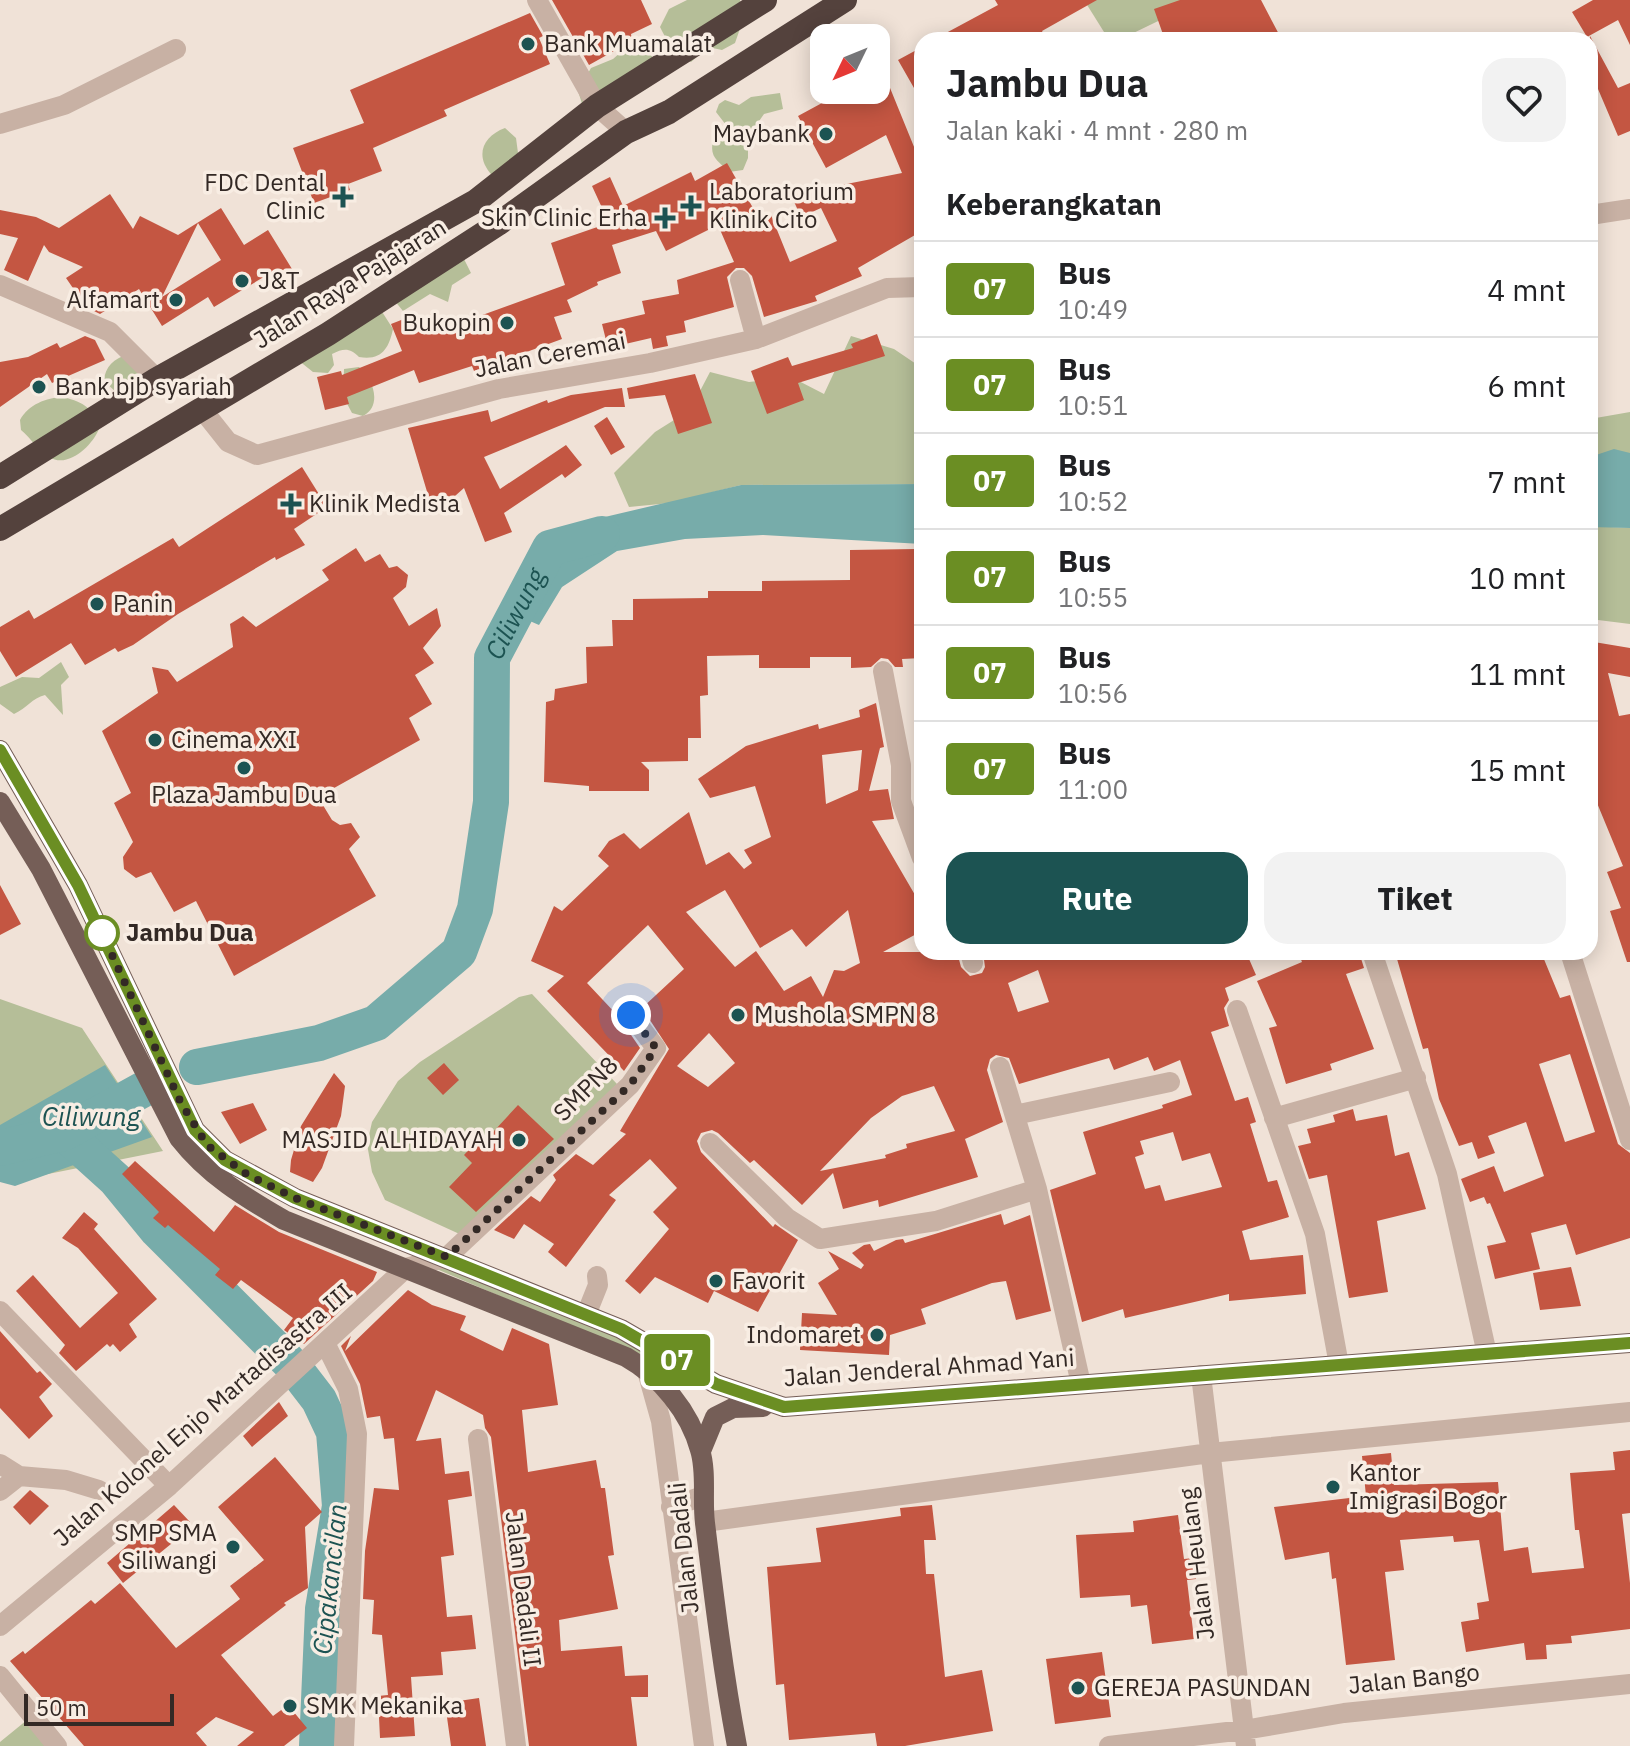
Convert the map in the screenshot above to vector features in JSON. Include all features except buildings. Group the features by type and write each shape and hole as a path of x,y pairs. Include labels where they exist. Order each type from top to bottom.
{"highway":[{"name":"Jalan Raya Pajajaran","path":"0,477 157,379 476,201 597,106 765,0"},
{"name":"Jalan Raya Pajajaran","path":"0,529 328,334 485,233 626,132 669,112 845,0"}],"main road":[{"name":"Jalan Jenderal Ahmad Yani","path":"0,750 78,885 146,1028 174,1110 179,1138 206,1169 237,1193 284,1220 643,1367"},
{"name":"Jalan Jenderal Ahmad Yani","path":"0,802 41,869 125,1036 174,1110 225,1160 295,1198 586,1315 651,1345 728,1389 784,1407 1630,1343"},
{"path":"284,1220 295,1198"},
{"name":"Jalan Dadali","path":"643,1367 677,1404 701,1451 705,1522 714,1575 724,1680 737,1746"},
{"path":"701,1451 709,1425 725,1411 784,1407"}],"street":[{"path":"537,0 597,106 626,132"},
{"path":"0,124 64,105 176,49"},
{"path":"1598,214 1630,209"},
{"path":"740,280 756,339"},
{"path":"0,285 110,332 157,379"},
{"name":"Jalan Ceremai","path":"201,408 228,442 257,455 499,389 650,363 756,339 887,288 914,287"},
{"path":"883,671 901,765 901,801 914,836"},
{"path":"1375,960 1447,1174 1487,1354"},
{"path":"1573,960 1630,1140"},
{"path":"1237,1010 1319,1248 1339,1365"},
{"name":"SMPN8","path":"447,1257 630,1085 654,1054 656,1048 631,1015"},
{"path":"1000,1067 1037,1189 1081,1384"},
{"path":"1274,1118 1416,1078"},
{"path":"1015,1115 1170,1082"},
{"path":"710,1143 787,1218 820,1239 936,1221 1037,1189"},
{"name":"Jalan Kolonel Enjo Martadisastra III","path":"0,1626 169,1486 290,1371 326,1345 406,1268 447,1257"},
{"path":"586,1315 598,1285 597,1276"},
{"path":"0,1311 169,1486"},
{"path":"326,1345 348,1389 357,1434 344,1746"},
{"path":"643,1367 661,1421 704,1746"},
{"name":"Jalan Heulang","path":"1201,1375 1245,1738"},
{"path":"705,1522 1210,1453 1630,1412"},
{"name":"Jalan Dadali II","path":"478,1439 516,1746"},
{"path":"0,1464 19,1476 66,1480 99,1490"},
{"path":"0,1491 19,1476"},
{"path":"671,1507 703,1496"},
{"path":"681,1582 714,1575"},
{"path":"0,1676 57,1746"},
{"path":"697,1693 724,1680"},
{"name":"Jalan Bango","path":"1109,1746 1245,1738 1344,1713 1630,1684"}],"green space":[{"path":"687,0 740,0 743,20 735,43 722,50 708,47 691,62 680,56 660,27 669,9"},
{"path":"1084,0 1192,0 1183,9 1136,32 1104,32"},
{"path":"628,46 651,56 657,65 656,80 641,92 584,110 578,91 591,68 613,59"},
{"path":"780,93 783,109 764,114 748,137 748,158 743,170 729,172 712,151 713,141 725,132 726,125 716,112 719,104 725,100 739,105 751,97"},
{"path":"505,128 516,138 518,153 492,175 486,168 482,154 486,141"},
{"path":"464,259 471,273 452,285 448,302 430,294 403,311 394,300"},
{"path":"379,307 393,329 387,347 379,355 367,358 347,350 340,351 332,354 334,365 328,373 313,372 298,360"},
{"path":"851,336 894,349 914,363 914,484 741,485 670,503 629,507 614,473 655,432 690,410 710,372 749,382 791,377 824,394"},
{"path":"128,354 152,375 118,394 104,381 106,371 118,358"},
{"path":"359,367 374,392 373,406 363,416 352,413 343,396 344,369"},
{"path":"63,397 87,407 99,429 78,454 56,460 41,451 21,430 20,420 38,403"},
{"path":"1630,412 1630,456 1598,461 1598,418"},
{"path":"1598,526 1630,528 1630,624 1598,620"},
{"path":"61,662 69,677 61,685 63,715 45,695 14,714 0,704 0,687 22,677 39,678"},
{"path":"532,994 617,1084 477,1242 385,1200 372,1172 367,1144 372,1122 398,1081 420,1062 519,997"},
{"path":"0,999 82,1028 163,1151 23,1179 0,1167"},
{"path":"427,1255 646,1350 642,1357 425,1264"},
{"path":"27,1720 48,1746 0,1746 0,1742"}],"water":[{"path":"1614,449 1630,453 1630,528 1598,527 1598,454"},
{"path":"914,484 914,544 763,535 685,539 617,551 562,587 539,625 507,611 532,572 564,537 592,520 741,485"},
{"name":"Ciliwung","path":"105,1065 152,1137 15,1186 0,1182 0,1125"}],"waterway":[{"name":"Ciliwung","path":"197,1067 319,1043 376,1023 459,952 475,909 491,802 492,658 550,548 602,534"},
{"name":"Ciliwung","path":"0,1148 64,1133 142,1090"},
{"name":"Cipakancilan","path":"64,1133 116,1180 157,1230 288,1361"},
{"name":"Cipakancilan","path":"299,1374 319,1400 334,1432 340,1506 323,1609 317,1746"}],"bus line":[{"name":"07","path":"0,750 78,885 181,1103 207,1145 248,1175 295,1198 621,1329 716,1384 740,1394 784,1407 1630,1343"}],"place":[{"name":"Bank Muamalat","path":"528,44"},
{"name":"Maybank","path":"826,134"},
{"name":"FDC Dental Clinic","path":"343,197"},
{"name":"Laboratorium Klinik Cito","path":"691,206"},
{"name":"Skin Clinic Erha","path":"665,218"},
{"name":"J&T","path":"242,281"},
{"name":"Alfamart","path":"176,300"},
{"name":"Bukopin","path":"507,323"},
{"name":"Bank bjb syariah","path":"39,387"},
{"name":"Klinik Medista","path":"291,504"},
{"name":"Panin","path":"97,604"},
{"name":"Cinema XXI","path":"155,740"},
{"name":"Plaza Jambu Dua","path":"244,768"},
{"name":"Jambu Dua","path":"102,933"},
{"name":"Mushola SMPN 8","path":"738,1015"},
{"name":"MASJID ALHIDAYAH","path":"519,1140"},
{"name":"Favorit","path":"716,1281"},
{"name":"Indomaret","path":"877,1335"},
{"name":"Kantor Imigrasi Bogor","path":"1333,1487"},
{"name":"SMP SMA Siliwangi","path":"233,1547"},
{"name":"GEREJA PASUNDAN","path":"1078,1688"},
{"name":"SMK Mekanika","path":"290,1706"}],"route":[{"path":"102,933 98,925 181,1103 207,1145 248,1175 295,1198 447,1257 630,1085 654,1054 656,1048 631,1015"}]}
